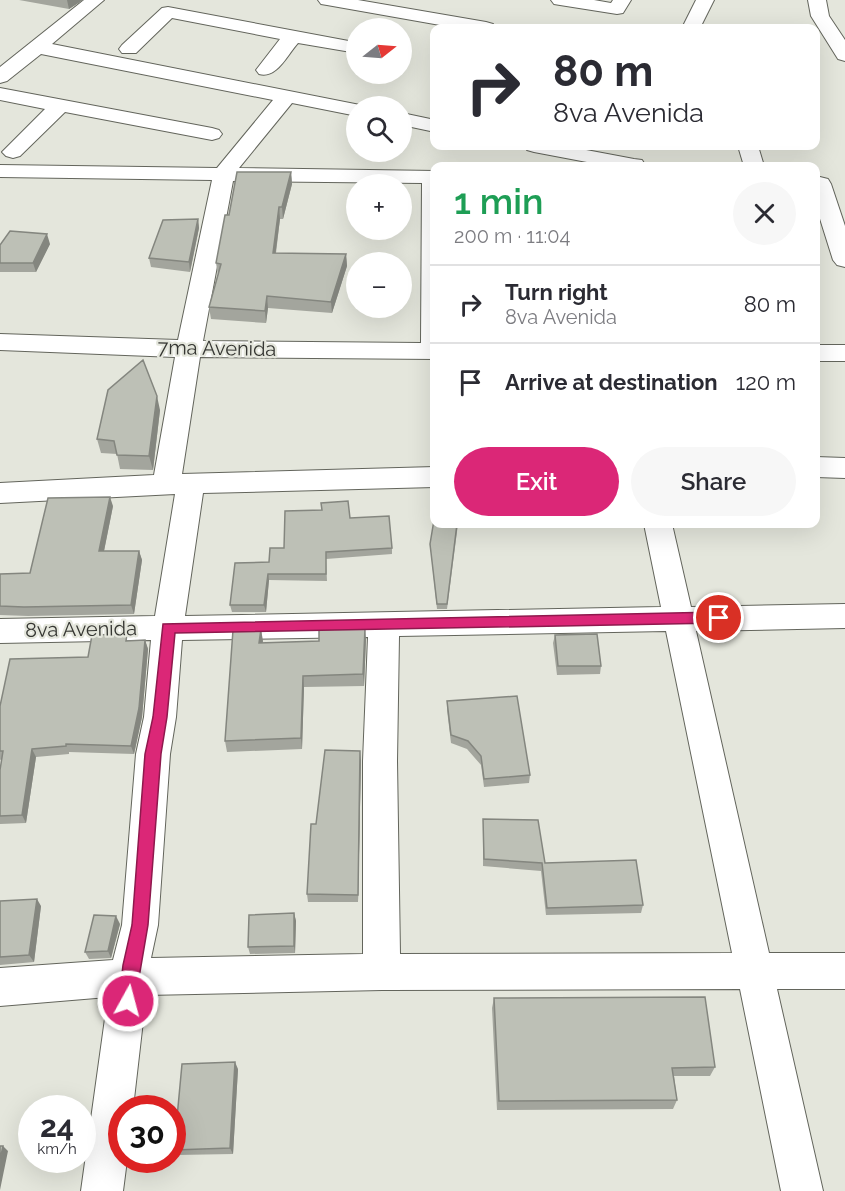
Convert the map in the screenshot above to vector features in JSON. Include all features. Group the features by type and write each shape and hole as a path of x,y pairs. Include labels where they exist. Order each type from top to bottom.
{"street":[{"path":"0,77 95,0"},
{"path":"327,0 463,24"},
{"path":"560,0 617,9 622,0"},
{"path":"694,24 705,0"},
{"path":"129,49 153,15 168,12 171,7 346,46"},
{"path":"818,8 845,17"},
{"path":"818,8 845,55"},
{"path":"266,70 293,36"},
{"path":"36,47 346,108"},
{"path":"0,82 36,91 61,105"},
{"path":"0,94 212,134"},
{"path":"102,1191 140,925 153,754 160,717 168,628 189,349 224,173 287,96"},
{"path":"13,152 61,105"},
{"path":"412,121 430,125"},
{"path":"565,150 636,159"},
{"path":"0,171 430,177"},
{"path":"820,184 845,183"},
{"path":"820,190 845,260"},
{"name":"7ma Avenida","path":"0,342 189,349 430,351"},
{"path":"820,353 845,353"},
{"path":"820,467 845,468"},
{"path":"0,494 179,484 430,477"},
{"path":"659,528 676,619 756,972 802,1191"},
{"name":"8va Avenida","path":"0,631 845,615"},
{"path":"382,972 380,760 384,624"},
{"path":"0,987 131,977 382,972 845,971"}],"building":[{"path":"237,172 291,172 282,207 279,207 273,253 346,254 331,302 267,296 265,311 209,307 221,264 216,263 225,215 229,215"},
{"path":"198,219 189,262 149,258 163,220"},
{"path":"10,231 47,234 33,263 0,263 0,245"},
{"path":"143,360 157,396 149,456 117,455 114,441 97,439 108,390"},
{"path":"110,497 99,551 139,551 131,605 0,606 0,574 30,573 48,498"},
{"path":"348,501 350,518 389,516 392,548 326,552 326,574 268,574 264,605 230,605 235,563 269,562 270,548 284,548 285,511 322,510 321,503"},
{"path":"433,528 456,528 447,604 437,604 430,544"},
{"path":"319,628 365,628 363,674 303,676 301,738 225,741 233,630 261,629 259,643 319,641"},
{"path":"127,634 126,641 145,640 139,708 131,746 66,744 66,746 32,749 22,815 0,816 0,770 3,751 0,751 0,706 10,659 88,657 92,635"},
{"path":"597,634 601,666 558,666 555,635"},
{"path":"517,696 530,775 484,779 481,756 468,741 451,735 447,701"},
{"path":"325,750 360,751 358,895 307,894 311,824 316,824"},
{"path":"483,819 538,820 545,863 636,860 643,905 547,908 542,863 484,859"},
{"path":"37,899 29,955 0,957 0,901"},
{"path":"294,913 294,946 248,947 249,915"},
{"path":"94,915 116,916 108,951 85,952"},
{"path":"705,997 715,1067 672,1068 677,1100 499,1101 494,998"},
{"path":"235,1062 230,1148 186,1150 186,1095 179,1095 182,1064"}],"route":[{"path":"128,1001 131,965 140,925 153,754 160,717 168,628 719,618"}]}
